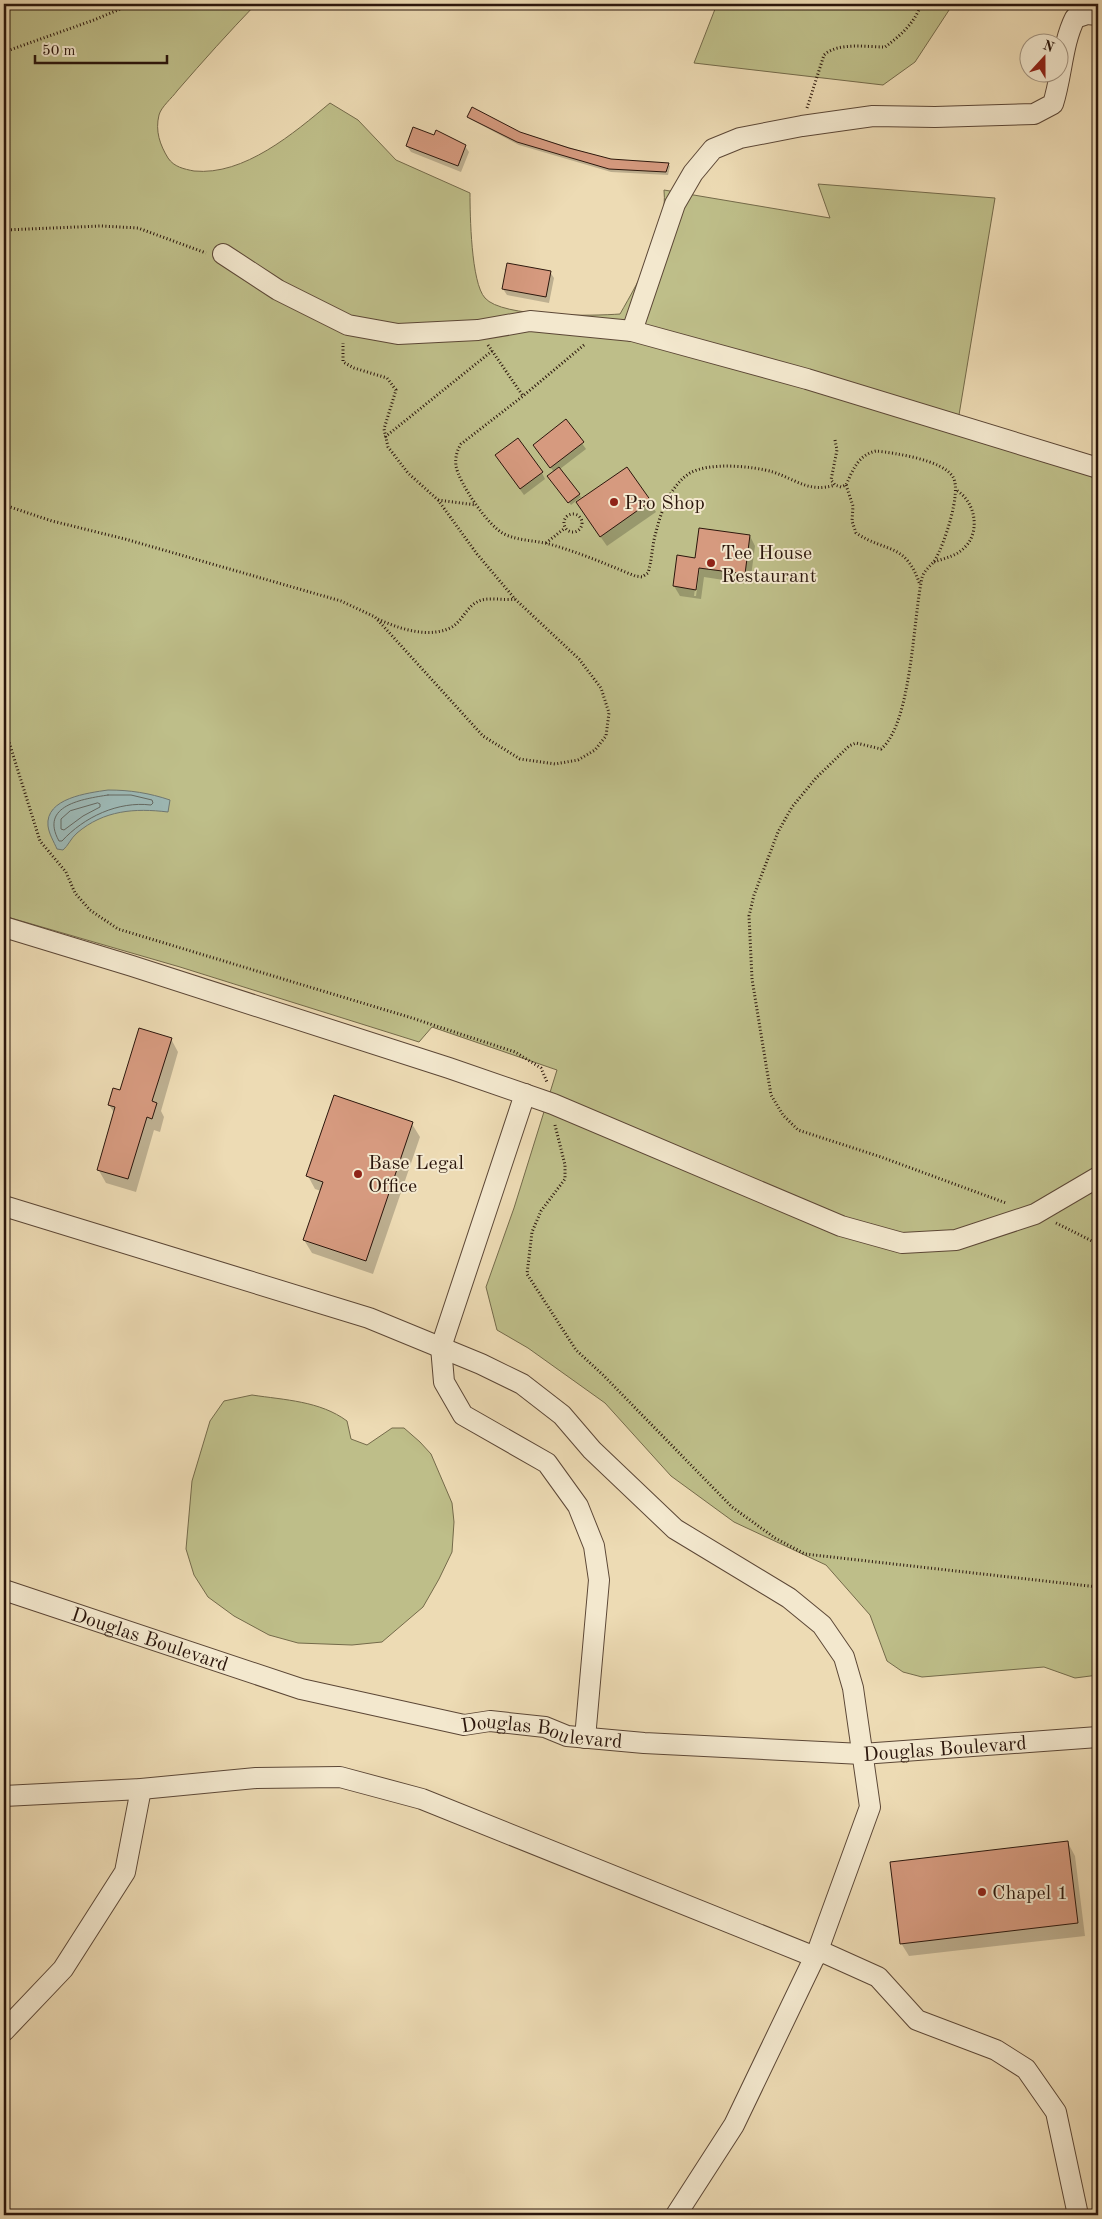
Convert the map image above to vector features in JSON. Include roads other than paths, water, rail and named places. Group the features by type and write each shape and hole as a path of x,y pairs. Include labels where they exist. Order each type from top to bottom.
{"street":[{"path":"632,331 675,204 693,173 713,149 740,138 802,126 873,116 934,118 1034,114 1053,104 1059,86 1069,29 1075,18 1087,14 1098,15"},
{"path":"223,254 278,290 348,325 398,334 478,330 530,321 632,331 807,379 1098,468"},
{"path":"4,927 142,969 525,1094 553,1104 841,1226 902,1243 956,1240 1035,1214 1098,1177"},
{"path":"525,1094 441,1347 444,1382 463,1415 547,1463 578,1506 594,1546 599,1580 585,1738"},
{"path":"4,1206 369,1318 441,1347 522,1384 562,1415 592,1450 675,1529 789,1598 822,1625 844,1657 852,1688 870,1806 817,1954 734,2124 676,2215"},
{"name":"Douglas Boulevard","path":"4,1590 301,1689 464,1725 490,1721 545,1726 567,1736 585,1738 644,1743 862,1754 1098,1737"},
{"path":"4,1796 141,1789 256,1778 340,1777 422,1799 878,1977 916,2020 996,2050 1026,2069 1056,2112 1078,2215"},
{"path":"4,2030 63,1969 125,1872 141,1789"}],"water":[{"path":"108,790 139,792 170,800 168,812 144,810 109,815 87,825 73,837 63,850 57,849 48,826 49,817 53,809 60,803 79,795"}],"place":[{"name":"Pro Shop","path":"614,502"},
{"name":"Tee House Restaurant","path":"711,563"},
{"name":"Base Legal Office","path":"358,1174"},
{"name":"Chapel 1","path":"982,1892"}]}
